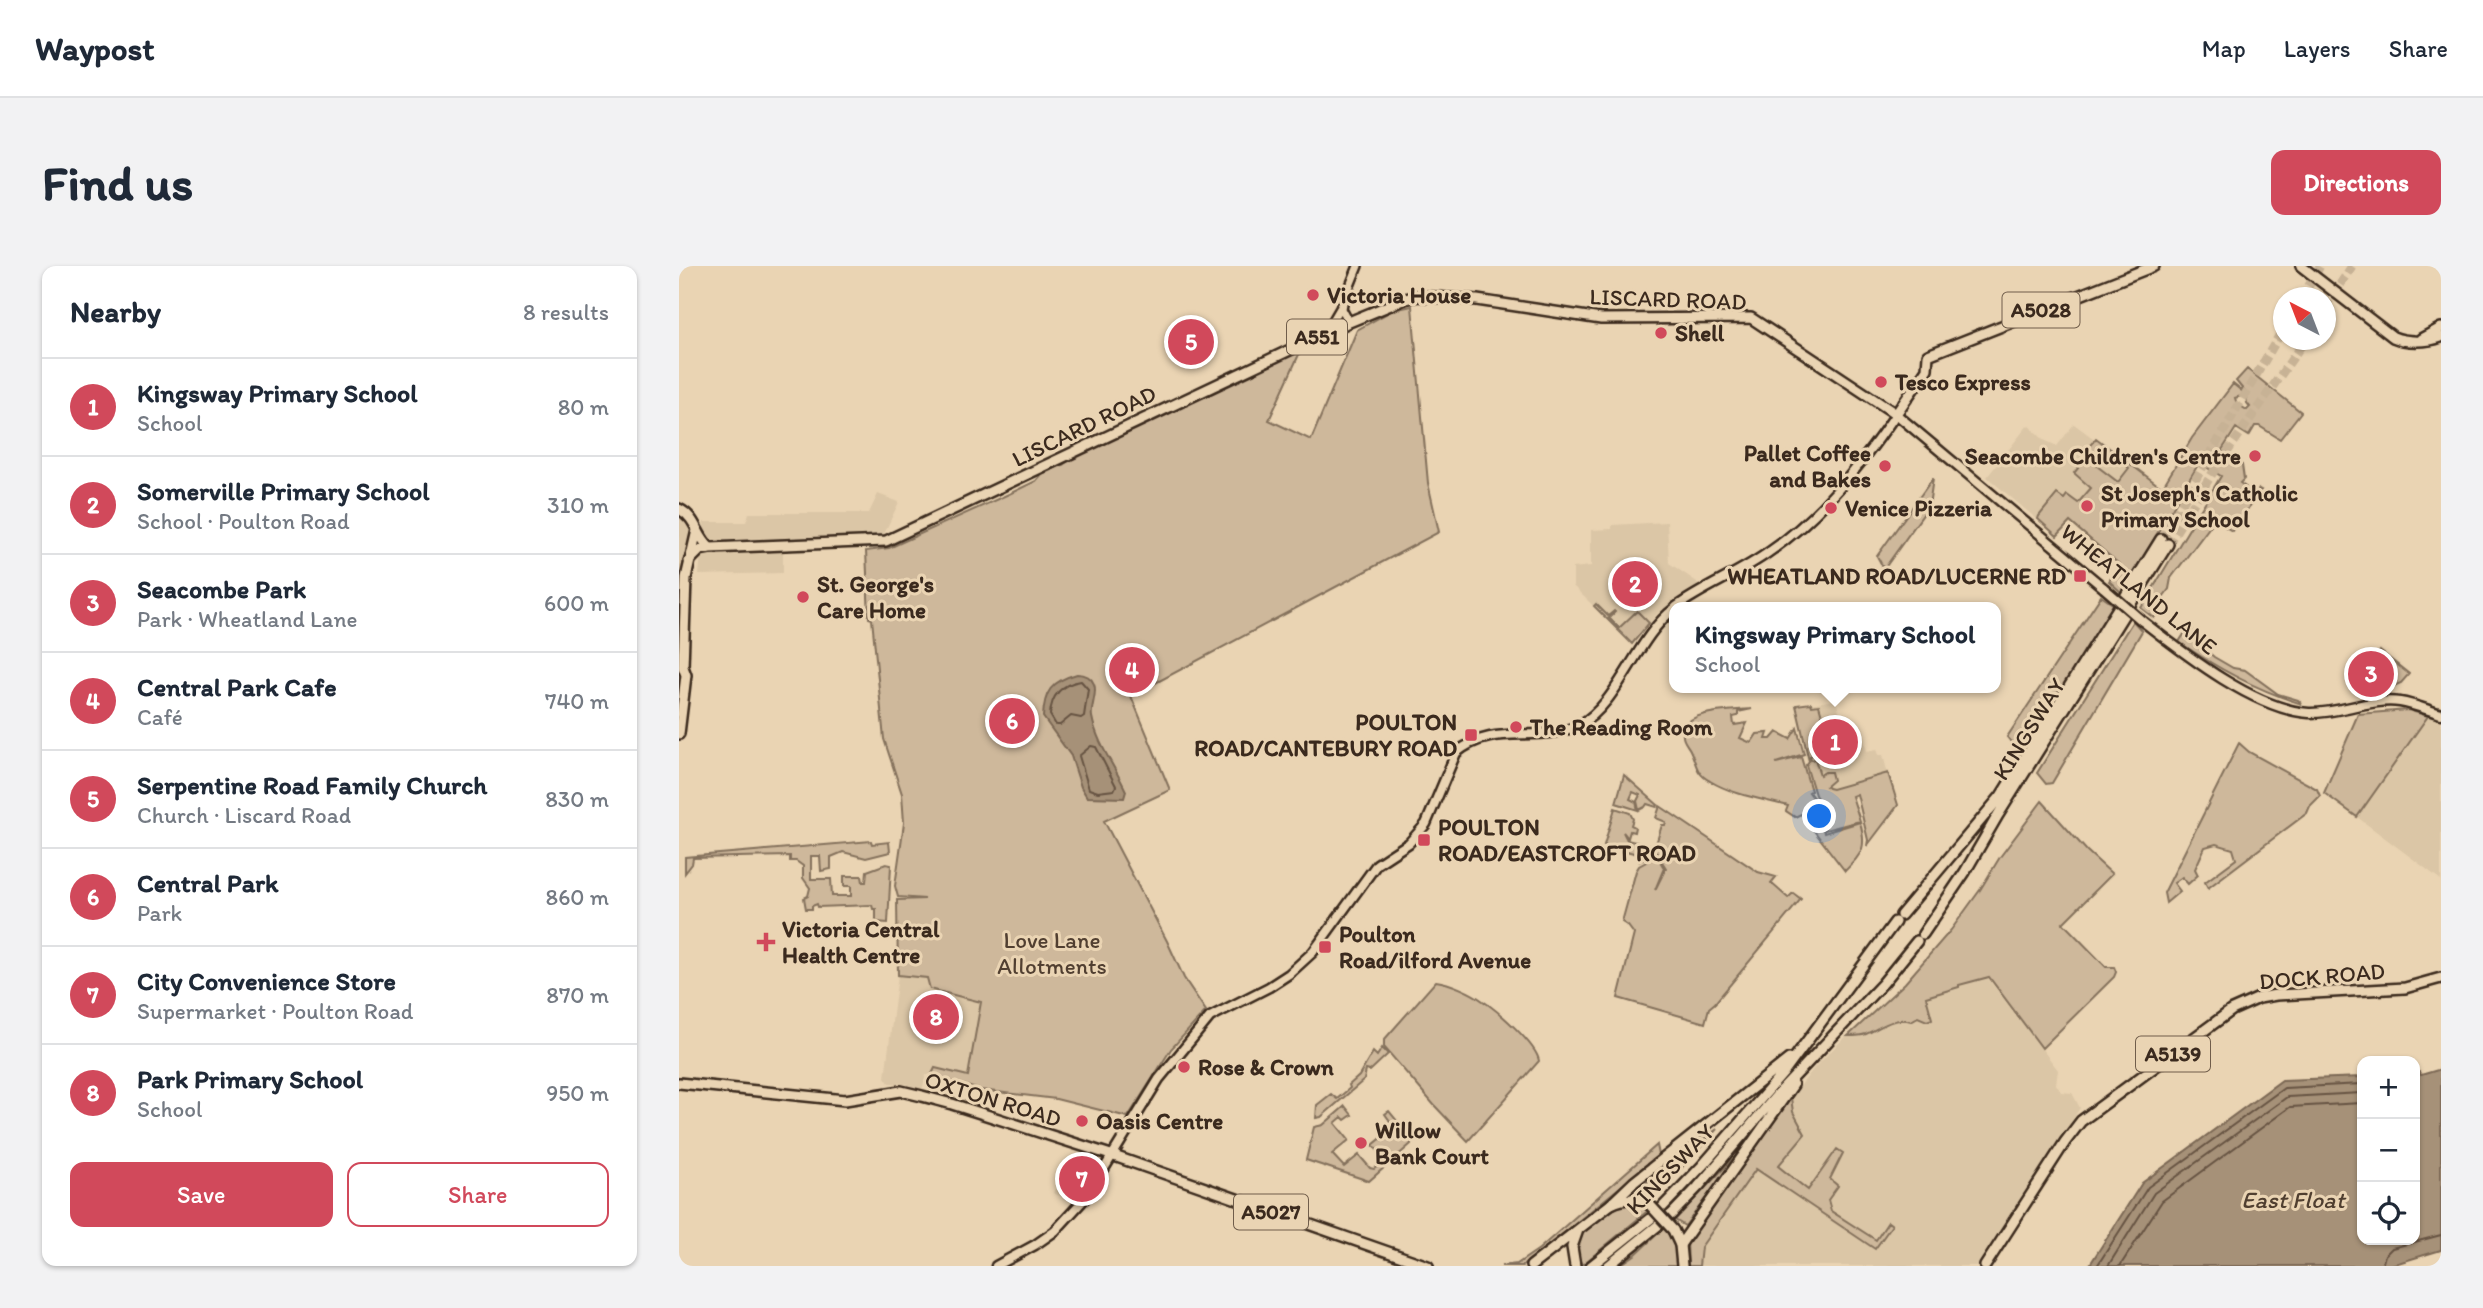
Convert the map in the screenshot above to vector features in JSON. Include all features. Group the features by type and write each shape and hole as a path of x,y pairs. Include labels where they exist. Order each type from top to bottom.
{"main road":[{"name":"A5028","path":"1896,414 1927,369 1928,355 2154,266"},
{"path":"2301,266 2393,337 2405,341 2431,341 2441,337"},
{"name":"LISCARD ROAD","path":"689,561 700,550 710,548 887,541 1349,322 1418,296 1478,300 1601,319 1744,318 1757,321 1896,414"},
{"path":"2421,339 2441,328"},
{"path":"1685,602 1767,554 1789,537 1852,475 1896,414"},
{"name":"WHEATLAND LANE","path":"1896,414 2141,620 2208,670 2245,691 2306,713 2400,702 2441,714"},
{"path":"679,509 694,520 703,542 710,548"},
{"path":"679,734 681,692 686,675 681,670 686,578 697,530"},
{"name":"KINGSWAY","path":"1591,1266 1622,1243 1680,1191 1786,1071 1898,919 2001,796 2165,542 1965,872 1920,938 1698,1187 1672,1214 1608,1266"},
{"path":"996,1266 1055,1231 1088,1195 1159,1079 1203,1024 1229,1006 1269,987 1303,963 1377,864 1418,835 1426,824 1455,753 1464,746 1489,736 1542,734 1578,725 1597,711 1654,628 1669,614"},
{"name":"DOCK ROAD","path":"1985,1266 2081,1121 2232,1010 2259,998 2276,995 2405,988 2441,978"},
{"path":"1531,1266 1756,1087 1803,1046"},
{"path":"1680,1245 1814,1055"},
{"name":"OXTON ROAD","path":"679,1083 845,1100 901,1091 951,1104 1114,1156"},
{"name":"A5027","path":"1114,1156 1428,1266"},
{"path":"1611,1204 1629,1198 1650,1205 1673,1230 1680,1245 1682,1266"},
{"path":"1575,1266 1572,1247 1579,1229"}],"street":[{"path":"1326,333 1343,303 1358,266"},
{"path":"1343,303 1342,309 1349,322"}],"shaded area":[{"name":"St Joseph's Catholic Primary School","path":"2074,424 2163,490 2121,568 2070,524 2058,537 1987,477 2028,425 2044,440 2057,446"},
{"path":"878,494 899,502 884,534 857,538 783,538 783,573 699,575 704,522 746,522 749,513 869,513"},
{"path":"679,514 692,527 681,588 679,664"},
{"path":"1667,522 1669,563 1697,582 1698,586 1675,602 1669,602 1669,606 1657,614 1632,644 1573,586 1573,568 1591,566 1591,530 1612,529 1612,525"},
{"path":"1836,700 1845,735 1862,731 1867,751 1877,749 1879,755 1883,755 1888,775 1817,794 1795,706"},
{"path":"2428,716 2441,721 2441,880 2357,817"},
{"path":"1951,930 2058,1070 2056,1084 2061,1092 2072,1093 2080,1108 1978,1266 1688,1266 1782,1110 1814,1068 1905,983"},
{"path":"898,975 927,978 930,989 981,1001 968,1077 936,1068 931,1076 926,1075 922,1090 906,1084 889,1083 885,1077"},
{"path":"1078,1165 1096,1171 1073,1201 1053,1193 1055,1189 1061,1190 1068,1179 1071,1179"}],"green space":[{"name":"Love Lane Allotments","path":"1412,306 1428,483 1439,532 1131,696 1170,790 1104,821 1184,978 1206,1011 1171,1049 1128,1117 1056,1099 980,1090 931,1076 935,1068 968,1076 981,1002 930,989 927,978 898,975 897,900 925,899 898,897 895,886 904,823 902,794 884,739 872,619 869,618 866,551 889,548 1011,493 1036,481 1042,474 1063,465 1075,456 1301,350 1269,420 1311,440 1357,330 1393,310"},
{"path":"2247,369 2301,412 2280,439 2259,426 2255,426 2249,436 2236,428 2222,450 2242,465 2244,479 2240,483 2251,491 2247,493 2253,497 2261,490 2232,531 2219,523 2220,519 2214,521 2171,578 2169,589 2160,601 2162,605 2154,618 2141,608 2221,476 2199,463 2122,593 2109,581 2120,565 2070,522 2057,536 2038,519 2039,516 2057,494 2064,499 2067,495 2078,503 2091,488 2074,473 2089,455 2095,460 2093,463 2118,482 2129,468 2104,448 2096,458 2086,450 2096,438 2162,488 2192,438 2233,384 2244,395 2235,398 2237,404 2247,410 2250,407 2245,392 2236,381"},
{"path":"1933,478 1929,506 1884,569 1877,556"},
{"path":"2101,596 2114,605 2021,755 2007,737"},
{"path":"1596,604 1608,616 1615,612 1609,618 1619,628 1637,611 1649,623 1632,644 1594,606"},
{"path":"2133,621 2142,631 2052,783 2046,784 2037,773"},
{"path":"2190,625 2201,646 2214,657 2233,668 2245,670 2278,694 2298,700 2302,704 2238,678 2179,642"},
{"path":"2380,651 2409,674 2401,683 2372,695 2356,682 2373,660 2385,669 2374,659"},
{"path":"1811,703 1812,706 1819,705 1827,733 1828,728 1832,727 1835,738 1813,744 1815,754 1810,756 1811,760 1815,759 1820,775 1831,772 1833,780 1826,786 1828,788 1888,773 1898,805 1867,846 1868,840 1857,794 1852,796 1860,821 1825,830 1821,804 1815,795 1806,765 1809,761 1796,705"},
{"path":"1752,709 1738,712 1738,716 1733,717 1734,725 1747,723 1740,738 1751,743 1757,734 1768,733 1766,739 1771,739 1777,732 1790,739 1797,728 1804,754 1776,763 1801,757 1811,791 1809,792 1817,803 1824,833 1860,822 1862,849 1845,871 1801,814 1795,817 1786,811 1788,806 1728,790 1705,778 1699,771 1683,738 1684,727 1698,716 1709,713"},
{"path":"2408,710 2428,716 2357,817 2324,793 2358,714"},
{"path":"2239,743 2249,752 2317,789 2320,796 2307,813 2208,888 2205,882 2236,859 2233,849 2216,844 2205,847 2195,869 2198,875 2188,884 2182,877 2174,883 2180,891 2166,903 2164,893"},
{"path":"1624,775 1658,805 1657,807 1647,804 1639,810 1637,801 1640,795 1633,792 1630,799 1636,802 1638,810 1616,803"},
{"path":"2042,801 2087,851 2112,874 2063,923 2106,967 2114,967 2114,977 2042,1048 1989,977 1926,997 1932,1019 1927,1021 1918,1017 1911,1021 1899,1020 1864,1035 1848,1036 1905,983 1951,930"},
{"path":"1660,806 1758,872 1776,877 1771,883 1788,898 1793,893 1801,899 1709,1008 1705,1023 1618,998 1634,934 1622,922 1636,871 1639,866 1657,856 1664,868 1655,890 1666,868 1656,852 1640,861 1641,855 1604,845 1615,808 1630,813 1633,819 1631,825 1635,827 1634,832 1630,831 1628,838 1623,832 1627,840 1655,847 1662,825 1666,822 1656,818"},
{"path":"871,841 872,844 889,842 890,852 866,858 843,852 831,857 831,869 821,871 820,856 811,856 811,879 831,879 832,896 851,896 851,886 844,886 844,876 862,876 863,882 866,882 867,871 886,864 891,865 888,923 876,922 876,909 873,909 872,905 818,907 817,904 812,906 812,909 806,909 804,898 808,896 810,888 803,878 803,866 796,861 790,861 790,856 693,858 685,873 685,857"},
{"path":"1436,981 1467,991 1489,1006 1524,1037 1539,1061 1468,1141 1384,1047 1384,1040"},
{"path":"1382,1048 1388,1054 1370,1071 1366,1070 1364,1080 1321,1117 1316,1118 1317,1105 1331,1094 1337,1099 1350,1088 1349,1085 1359,1076 1373,1052 1377,1056"},
{"path":"1791,1098 1793,1112 1805,1134 1778,1166 1808,1190 1837,1149 1843,1153 1830,1179 1838,1186 1828,1200 1831,1211 1876,1240 1888,1222 1892,1225 1875,1249 1756,1169 1701,1247 1699,1266 1688,1266 1687,1240"},
{"path":"1345,1106 1352,1115 1345,1120 1342,1117 1335,1123 1349,1140 1332,1154 1344,1167 1359,1155 1374,1169 1385,1160 1373,1145 1390,1131 1385,1125 1390,1121 1385,1114 1389,1111 1412,1139 1411,1144 1369,1181 1306,1160 1314,1127 1323,1125"},
{"path":"1717,1129 1664,1187 1640,1187"},
{"path":"1657,1145 1659,1155 1531,1260 1522,1266 1501,1266 1517,1264 1539,1249"},
{"path":"1744,1147 1685,1226 1675,1220"},
{"path":"1636,1201 1650,1209 1582,1265 1578,1246 1584,1230 1613,1206"},
{"path":"1666,1226 1675,1245 1676,1266 1619,1266 1636,1254"}],"water":[{"path":"1077,674 1087,676 1094,684 1094,727 1126,791 1124,798 1087,797 1071,756 1043,717 1047,694 1061,680"},
{"name":"East Float","path":"2441,1069 2441,1250 2388,1266 2089,1266 2142,1183 2282,1080 2357,1077 2357,1245 2420,1245 2421,1075"}],"tunnel":[{"path":"2308,287 2320,266"},
{"path":"2336,290 2352,266"},
{"path":"2161,539 2273,346"},
{"path":"2168,544 2212,474 2298,350"}],"place":[{"name":"Victoria House","path":"1313,295"},
{"name":"Shell","path":"1661,333"},
{"name":"Serpentine Road Family Church","path":"1191,342"},
{"name":"Tesco Express","path":"1881,382"},
{"name":"Seacombe Children's Centre","path":"2255,456"},
{"name":"Pallet Coffee and Bakes","path":"1885,466"},
{"name":"St Joseph's Catholic Primary School","path":"2087,506"},
{"name":"Venice Pizzeria","path":"1831,508"},
{"name":"WHEATLAND ROAD/LUCERNE RD","path":"2080,576"},
{"name":"Somerville Primary School","path":"1635,584"},
{"name":"St. George's Care Home","path":"803,597"},
{"name":"Central Park Cafe","path":"1132,670"},
{"name":"Seacombe Park","path":"2371,674"},
{"name":"Central Park","path":"1012,721"},
{"name":"The Reading Room","path":"1516,727"},
{"name":"POULTON ROAD/CANTEBURY ROAD","path":"1471,735"},
{"name":"Kingsway Primary School","path":"1835,742"},
{"name":"POULTON ROAD/EASTCROFT ROAD","path":"1424,840"},
{"name":"Victoria Central Health Centre","path":"766,942"},
{"name":"Poulton Road/ilford Avenue","path":"1325,947"},
{"name":"Park Primary School","path":"936,1017"},
{"name":"Rose & Crown","path":"1184,1067"},
{"name":"Oasis Centre","path":"1082,1121"},
{"name":"Willow Bank Court","path":"1361,1143"},
{"name":"City Convenience Store","path":"1082,1179"}]}
